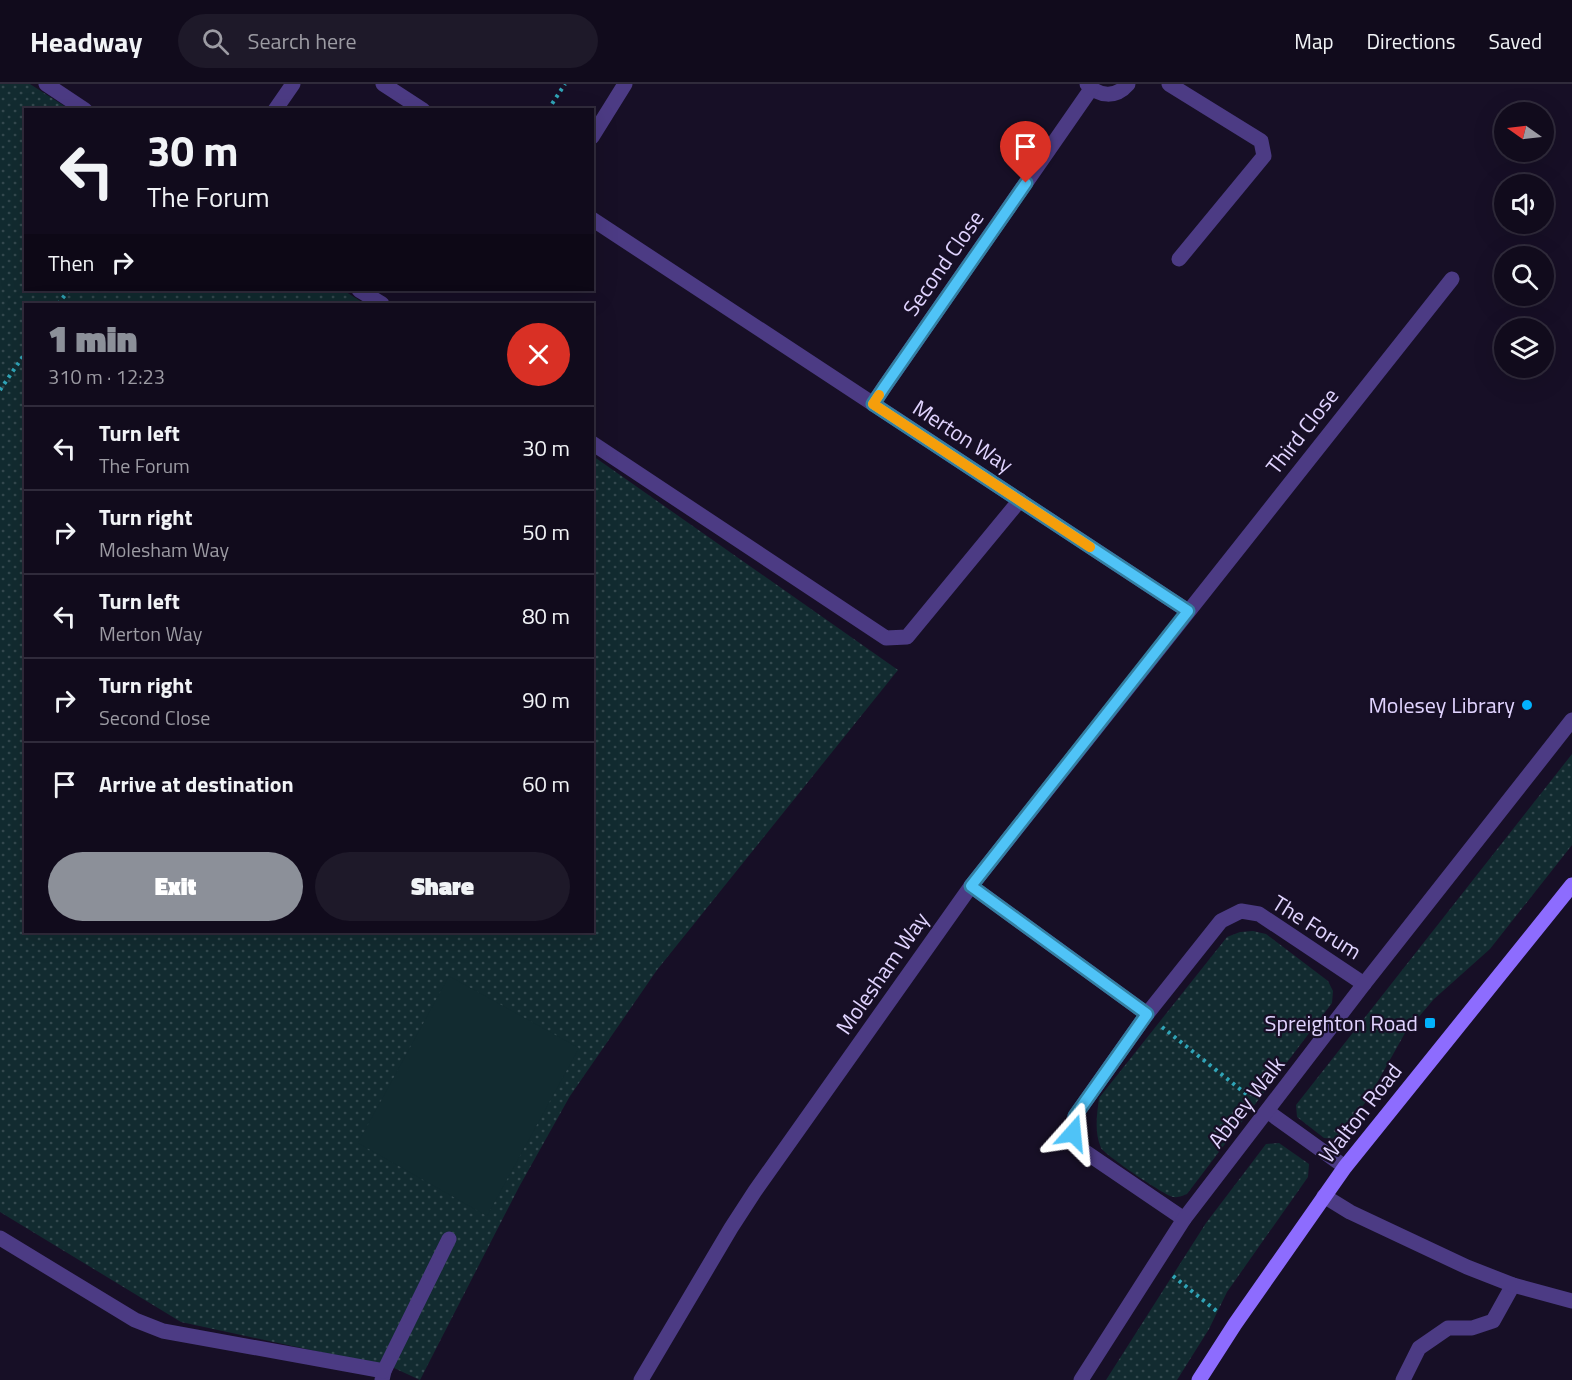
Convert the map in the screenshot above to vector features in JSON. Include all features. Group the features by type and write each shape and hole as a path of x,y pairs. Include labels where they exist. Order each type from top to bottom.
{"main road":[{"name":"Walton Road","path":"1199,1380 1235,1324 1345,1167 1572,885"}],"street":[{"path":"45,84 82,108"},
{"path":"276,108 293,84"},
{"path":"383,84 420,108"},
{"path":"594,134 626,84"},
{"path":"1089,86 1100,94 1109,95 1118,92 1128,84"},
{"path":"1169,84 1261,141 1264,156 1179,259"},
{"name":"Second Close","path":"873,404 1089,86"},
{"name":"Merton Way","path":"594,220 1188,611"},
{"name":"Third Close","path":"1188,611 1452,279"},
{"path":"361,291 380,303"},
{"path":"594,444 886,638 907,637 1020,500"},
{"name":"Molesham Way","path":"641,1380 754,1191 971,886 1188,611"},
{"name":"Abbey Walk","path":"1082,1380 1184,1219 1364,984 1572,720"},
{"path":"971,886 1147,1014"},
{"name":"The Forum","path":"1184,1219 1080,1149 1073,1133 1075,1116 1147,1014 1221,921 1241,911 1259,914 1364,984"},
{"path":"1267,1111 1345,1167"},
{"path":"1324,1196 1350,1212 1457,1262 1513,1285 1572,1301"},
{"path":"0,1238 135,1320 163,1331 383,1375 449,1239"},
{"path":"1403,1380 1419,1348 1448,1328 1472,1328 1493,1321 1513,1285"}],"path":[{"path":"549,108 565,84"},
{"path":"59,303 68,291"},
{"path":"0,390 24,355"},
{"path":"1147,1014 1267,1111"},
{"path":"1156,1262 1219,1313"}],"green space":[{"path":"0,84 30,84 67,108 24,108 24,291 345,291 363,303 24,303 24,933 594,933 594,457 898,670 657,970 570,1096 519,1187 420,1380 394,1368 181,1322 0,1212"},
{"path":"1572,754 1572,845 1490,949 1434,999 1405,1033 1368,1099 1336,1139 1324,1138 1297,1117 1296,1105"},
{"path":"1253,931 1266,934 1328,981 1333,991 1332,1003 1187,1194 1174,1197 1136,1175 1101,1148 1097,1129 1099,1098 1227,937 1240,932"},
{"path":"449,976 579,1048 487,1216 358,1143"},
{"path":"1279,1143 1309,1164 1308,1177 1227,1292 1209,1329 1177,1380 1106,1380 1206,1223 1266,1144"}],"slow traffic":[{"path":"879,395 873,404 1090,547"}],"place":[{"name":"Molesey Library","path":"1527,705"},
{"name":"Spreighton Road","path":"1430,1023"}],"route":[{"path":"1026,183 873,404 1188,611 971,886 1147,1014 1075,1116 1073,1133"}]}
